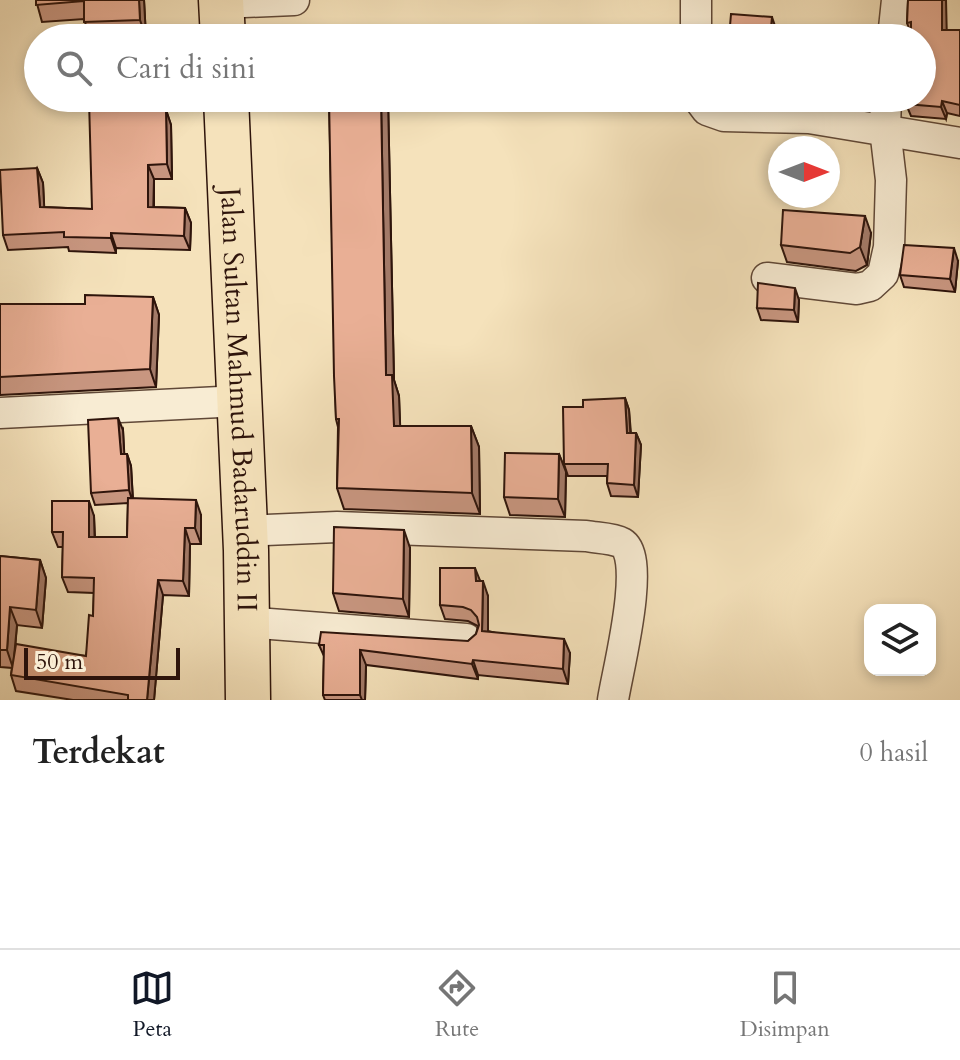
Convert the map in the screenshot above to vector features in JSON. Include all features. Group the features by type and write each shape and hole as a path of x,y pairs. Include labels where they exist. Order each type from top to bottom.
{"highway":[{"name":"Jalan Sultan Mahmud Badaruddin II","path":"227,112 240,401 248,700"}],"street":[{"path":"222,14 294,0"},
{"path":"696,0 696,24"},
{"path":"894,24 897,0"},
{"path":"713,112 724,116 809,118 960,143"},
{"path":"767,278 857,289 870,286 883,274 889,247 891,180 886,112"},
{"path":"0,413 240,401"},
{"path":"244,531 337,527 586,536 622,543 629,550 633,565 629,610 613,700"},
{"path":"245,622 466,639"}],"building":[{"path":"36,0 139,0 140,20 84,22 84,1 36,5"},
{"path":"908,0 942,0 942,30 960,30 960,105 942,101 941,107 936,107 936,24 907,23"},
{"path":"731,14 772,17 771,24 730,24"},
{"path":"89,112 166,112 167,164 148,165 148,207 185,208 184,236 111,233 111,238 64,237 64,232 3,235 0,170 37,168 40,207 92,209"},
{"path":"329,112 381,112 386,375 392,375 394,426 471,426 472,493 337,488 339,419 336,419"},
{"path":"783,210 865,216 860,247 850,253 781,245"},
{"path":"904,245 954,248 950,279 900,275"},
{"path":"758,283 795,288 794,310 757,308"},
{"path":"85,295 153,297 150,369 0,377 0,304 85,304"},
{"path":"625,398 627,433 636,433 634,485 607,483 608,464 564,464 563,407 583,407 583,400"},
{"path":"118,418 121,454 127,454 129,490 91,493 88,420"},
{"path":"505,453 559,454 558,499 504,497"},
{"path":"128,498 196,500 195,528 185,528 183,581 158,580 147,700 128,700 128,695 11,675 16,644 86,656 89,615 93,616 94,578 62,577 63,532 52,532 52,501 89,501 89,537 127,537"},
{"path":"334,527 404,530 403,599 333,593"},
{"path":"0,556 40,560 36,610 10,607 7,650 0,650"},
{"path":"440,568 475,568 476,581 483,581 482,631 564,639 563,669 473,660 472,664 360,650 360,695 323,695 324,645 319,645 321,632 468,641 476,634 479,625 471,610 440,605"}]}
